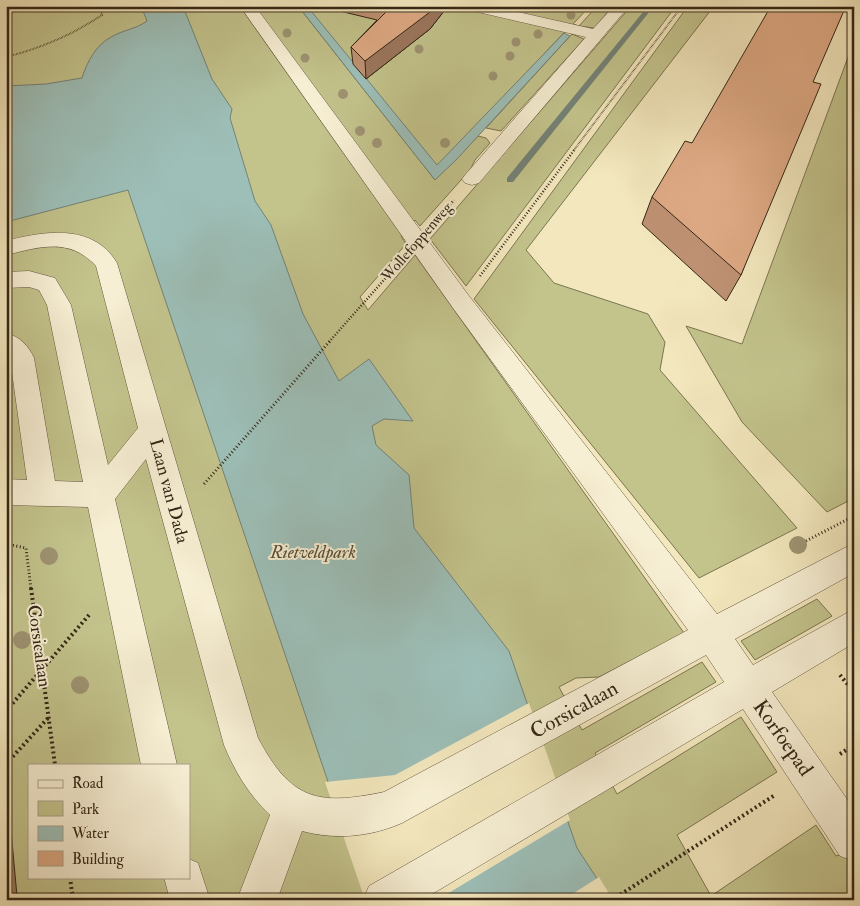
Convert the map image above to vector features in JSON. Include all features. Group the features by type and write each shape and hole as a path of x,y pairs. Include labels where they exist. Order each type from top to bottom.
{"street":[{"name":"Korfoepad","path":"247,6 461,302 712,634 854,842"},
{"path":"470,6 589,33"},
{"path":"472,180 589,33 622,6"},
{"name":"Laan van Dada","path":"6,248 43,240 64,239 83,242 101,256 111,274 176,517 242,745 252,768 277,798 291,808"},
{"path":"6,280 39,281 46,284 56,297 159,764"},
{"path":"6,342 15,347 22,358 43,493"},
{"path":"101,495 153,430"},
{"path":"6,492 101,495"},
{"name":"Corsicalaan","path":"291,808 307,816 337,820 389,810 712,634 852,562"},
{"path":"383,900 854,624"},
{"path":"257,900 291,808"},
{"path":"184,878 190,900"}],"path":[{"path":"6,57 50,45 79,31 102,15 99,6"},
{"path":"461,302 682,6"},
{"name":"Wollefoppenweg","path":"210,477 472,180"},
{"name":"Corsicalaan","path":"6,544 26,548 55,764"},
{"path":"6,764 48,717"},
{"path":"612,900 696,846"},
{"path":"70,878 73,900"}],"green space":[{"name":"Rietveldpark","path":"6,6 298,6 435,180 478,136 486,138 490,143 475,160 470,170 420,226 415,220 401,236 406,244 360,297 368,310 415,255 684,633 599,677 576,678 559,687 582,730 702,662 716,682 595,753 617,794 741,717 777,772 677,835 711,896 816,825 836,856 854,851 854,900 6,900"},
{"path":"307,6 590,6 573,24 579,26 597,6 613,6 594,28 571,25 434,172"},
{"path":"631,6 676,6 466,286 430,239"},
{"path":"688,6 714,6 526,250 554,283 648,314 665,342 660,370 797,528 699,578 474,299"},
{"path":"572,34 584,39 501,131 486,128"},
{"path":"854,41 854,498 827,512 742,422 686,326 742,344"},
{"path":"817,599 832,616 755,660 741,641"}],"water":[{"path":"141,6 181,6 186,14 212,79 232,109 230,118 255,201 271,225 303,314 339,381 369,359 413,421 384,419 372,426 376,445 409,475 414,528 509,651 577,848 611,900 368,900 128,190 6,222 6,86 46,84 82,78 89,60 106,40 147,21"},
{"path":"298,6 307,6 437,165 564,33 570,36 457,159 435,180"}],"pier":[{"path":"529,703 570,820 437,900 365,900 325,782 395,775"},
{"path":"599,877 613,900 563,900"}],"building":[{"path":"390,6 434,6 430,12 365,61 351,47"},
{"path":"771,6 846,6 813,82 821,84 741,275 652,197 685,141 692,143"}],"waterway":[{"path":"510,180 651,6"}]}
